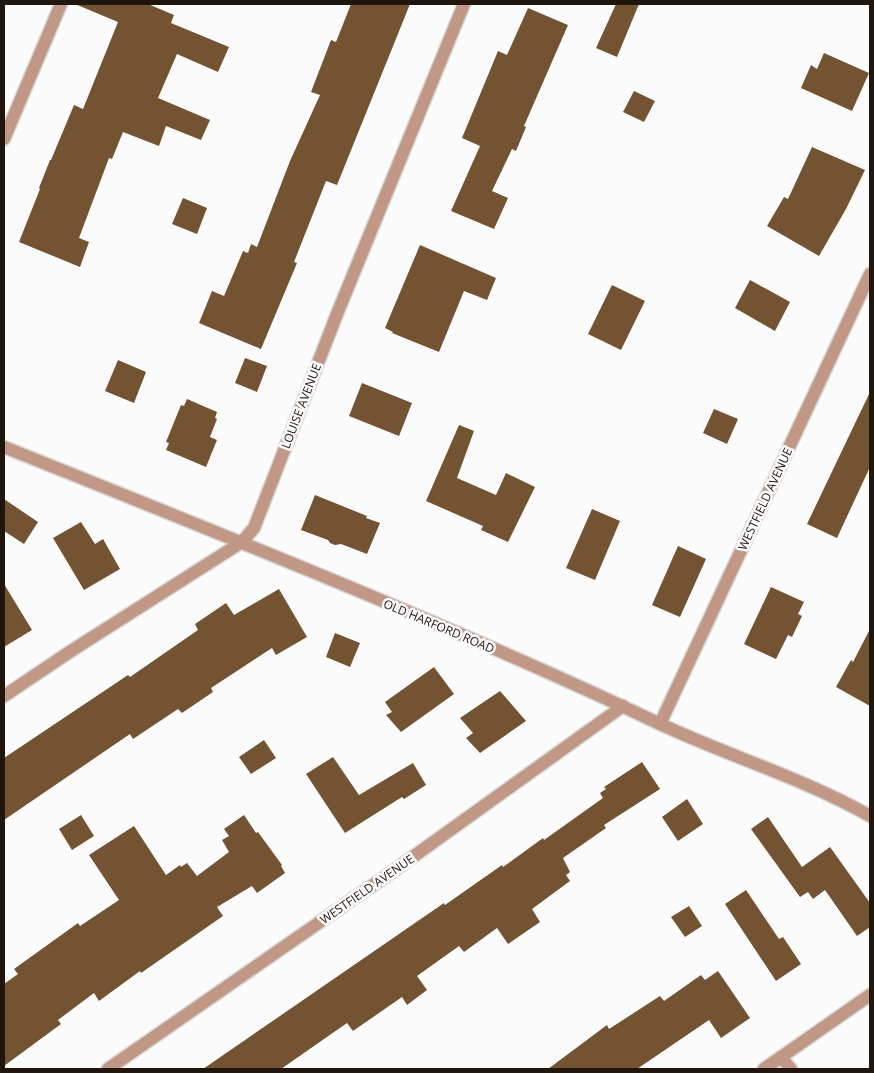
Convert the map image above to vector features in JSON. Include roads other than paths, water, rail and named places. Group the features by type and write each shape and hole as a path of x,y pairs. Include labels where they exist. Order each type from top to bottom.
{"street":[{"path":"4,139 61,4"},
{"name":"LOUISE AVENUE","path":"4,696 242,542 254,528 337,314 464,4"},
{"name":"WESTFIELD AVENUE","path":"660,724 870,274"},
{"name":"OLD HARFORD ROAD","path":"4,447 242,542 623,706 660,724 809,785 870,816"},
{"name":"WESTFIELD AVENUE","path":"108,1069 390,874 623,706"},
{"path":"764,1069 870,995"},
{"path":"781,1057 791,1069"}]}
